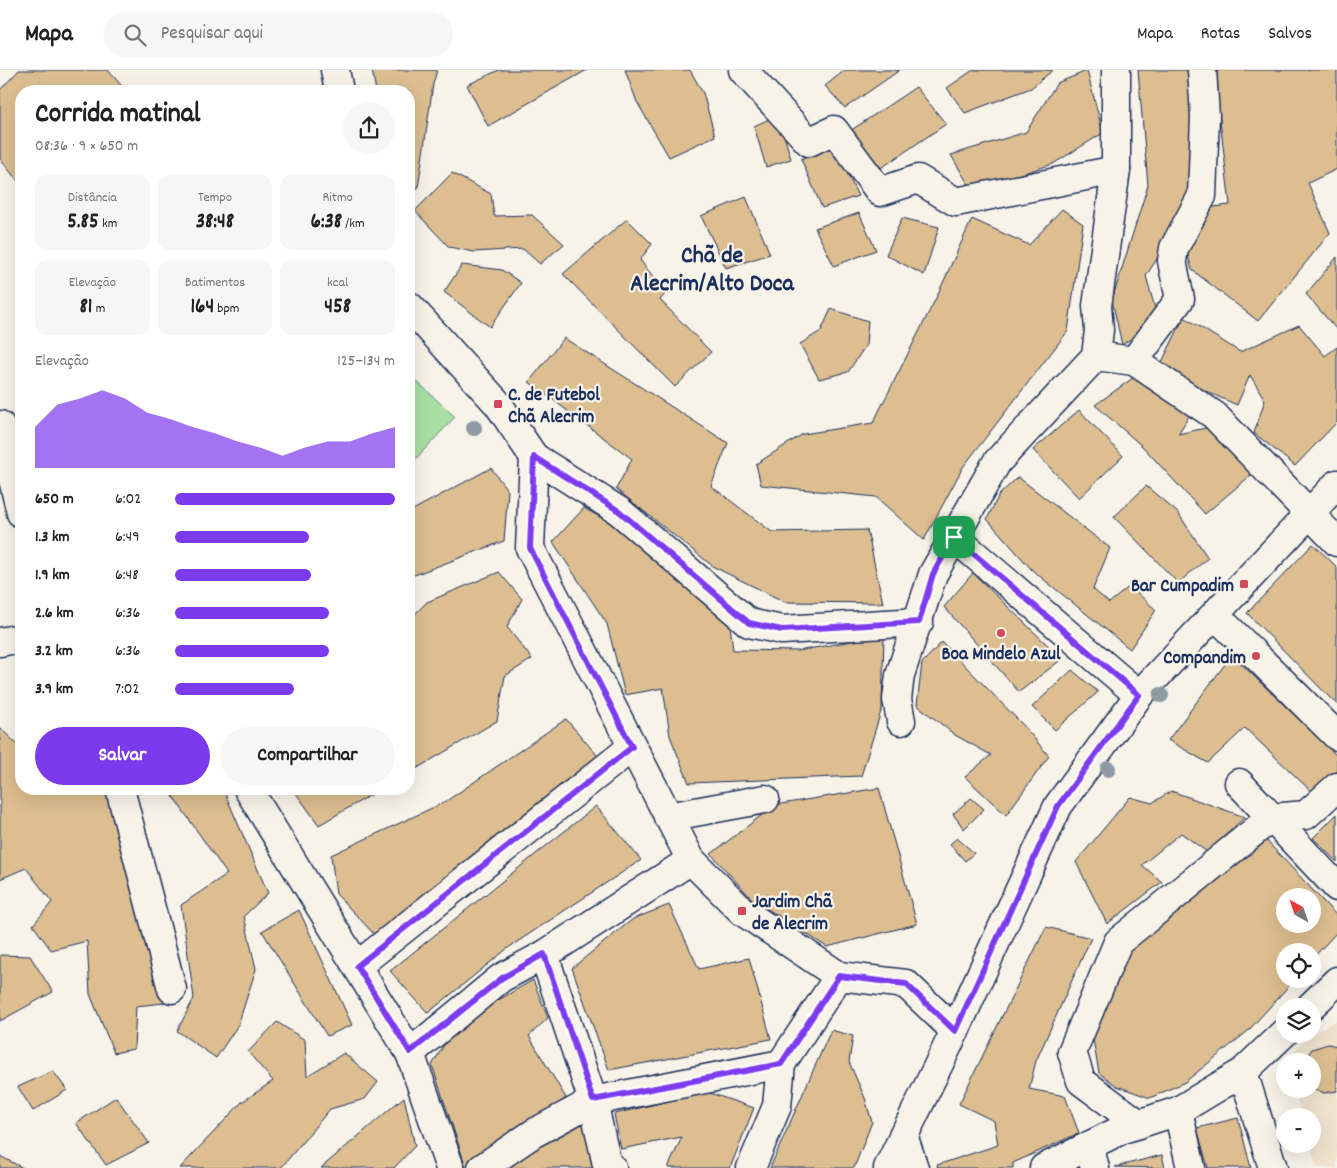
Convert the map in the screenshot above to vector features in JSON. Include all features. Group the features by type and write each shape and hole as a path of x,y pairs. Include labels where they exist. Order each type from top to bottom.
{"street":[{"path":"335,70 338,85"},
{"path":"743,70 810,142 834,130 880,192 918,179 956,202 1116,170"},
{"path":"901,721 897,699 900,676 933,574 997,462 1096,356 1099,330 1097,306 1116,170 1116,70"},
{"path":"1134,361 1180,300 1172,261 1174,248 1202,196 1205,116 1202,70"},
{"path":"415,313 498,404 534,457 619,511 749,623 782,630 919,622"},
{"path":"1096,356 1134,361 1214,415 1337,542"},
{"path":"0,425 15,488"},
{"path":"534,457 530,548 691,860 742,911 839,976 906,984 955,1031"},
{"path":"888,1168 955,1031 1058,806 1139,695 1337,484"},
{"path":"954,537 1139,695"},
{"path":"1214,615 1337,736"},
{"path":"0,642 15,639"},
{"path":"357,966 632,747"},
{"path":"1239,784 1337,887"},
{"path":"1139,1124 1081,1081 1072,1052 1118,942 1271,818 1306,815 1337,787"},
{"path":"122,795 172,989"},
{"path":"252,795 410,1052 444,1165"},
{"path":"668,817 765,799"},
{"path":"410,1052 502,978 544,954 691,860"},
{"path":"544,954 593,1100 607,1164 612,1168"},
{"path":"751,1168 777,1106 781,1064 839,976"},
{"path":"1319,998 1337,981"},
{"path":"1044,1168 1092,1157 1139,1124 1178,1111 1243,1072 1276,1041"},
{"path":"482,1168 534,1133 593,1100 781,1064"},
{"path":"1243,1072 1273,1168"},
{"path":"1178,1111 1191,1168"},
{"path":"903,1135 914,1168"}],"shaded area":[{"path":"1337,1020 1337,1168 1317,1168 1313,1153 1321,1153 1321,1108 1300,1108 1297,1098 1321,1098 1321,1053 1294,1053 1302,1043 1321,1043 1321,1029"}],"green space":[{"path":"415,380 455,417 415,460"}],"building":[{"path":"19,70 108,70 121,85 15,85 15,178 0,159 0,90"},
{"path":"372,70 437,70 433,84 418,188 415,188 415,85 375,85"},
{"path":"499,70 587,70 488,126 467,85"},
{"path":"625,70 690,70 703,93 715,136 669,157 637,102"},
{"path":"845,70 900,70 845,108 825,86"},
{"path":"973,70 1053,70 1031,88 965,113 947,88"},
{"path":"1138,70 1189,70 1194,200 1146,276 1158,319 1122,345 1112,300 1148,185"},
{"path":"1217,70 1337,70 1337,169 1308,183 1330,233 1258,321 1192,270 1185,245 1205,208 1230,205 1219,112"},
{"path":"1087,71 1103,133 1053,164 971,189 951,155 1026,132 1057,83"},
{"path":"916,87 946,124 881,168 850,131"},
{"path":"778,115 791,159 766,167 754,126"},
{"path":"833,144 858,196 822,208 801,159"},
{"path":"452,173 491,194 494,216 532,215 564,244 540,264 523,249 474,252 449,247 415,211"},
{"path":"746,197 770,254 726,268 701,216"},
{"path":"1062,209 1083,224 1068,331 963,467 924,540 876,497 761,485 756,464 803,434 873,423 937,296 972,219 1029,245"},
{"path":"859,213 876,250 834,266 815,228"},
{"path":"902,218 939,227 924,275 886,255"},
{"path":"627,219 652,244 640,260 666,293 660,300 711,352 675,387 563,274"},
{"path":"1337,257 1337,330 1306,294"},
{"path":"462,265 502,270 521,283 490,327 444,292"},
{"path":"831,309 868,321 866,345 848,372 819,379 800,344 821,331"},
{"path":"1184,317 1240,352 1299,325 1325,356 1337,347 1337,422 1295,466 1254,433 1265,400 1250,375 1237,405 1158,370"},
{"path":"564,338 728,443 711,486 772,532 867,530 883,603 785,602 714,567 616,489 632,459 529,382"},
{"path":"1140,373 1194,408 1178,434 1210,427 1257,470 1205,514 1143,447 1095,405"},
{"path":"1079,410 1123,456 1079,498 1033,450"},
{"path":"491,468 508,491 504,541 415,575 415,509"},
{"path":"1018,477 1110,548 1093,589 1109,603 1130,586 1156,610 1130,649 1032,570 987,519 999,495"},
{"path":"1146,486 1178,513 1208,558 1178,583 1114,517"},
{"path":"584,508 642,541 730,625 733,650 798,651 884,635 882,708 861,776 689,783 670,736 663,688 625,695 607,624 553,542"},
{"path":"1313,544 1337,567 1337,705 1247,613"},
{"path":"499,572 522,599 507,627 532,659 505,676 497,721 415,769 415,614 427,602"},
{"name":"Boa Mindelo Azul","path":"973,573 1062,659 1019,692 944,607"},
{"path":"942,642 1023,725 1049,756 1006,815 965,777 991,755 955,735 917,705 922,663"},
{"path":"1232,655 1337,756 1337,775 1314,794 1245,728 1208,763 1168,740"},
{"path":"1072,670 1098,692 1055,730 1032,707"},
{"path":"566,719 603,762 375,935 336,894 331,855 445,802"},
{"path":"0,728 15,742 15,795 111,795 158,953 164,1003 136,1006 134,1049 114,1053 90,994 87,941 51,950 33,925 52,902 26,868 0,879"},
{"path":"879,788 917,924 827,947 752,899 711,854 775,805"},
{"path":"1171,791 1245,817 1207,852 1181,833 1142,865 1162,882 1107,924 1076,862 1130,797 1152,803"},
{"path":"172,795 226,795 268,893 244,916 256,969 238,1025 216,1058 177,1031 194,998 181,905 227,874"},
{"path":"297,795 371,795 319,825"},
{"path":"971,798 984,809 964,829 953,814"},
{"path":"596,806 641,860 508,948 428,1013 390,971"},
{"path":"1337,814 1337,862 1313,838"},
{"path":"957,838 974,853 965,861 950,844"},
{"path":"1264,838 1311,888 1276,888 1276,933 1321,933 1321,899 1337,916 1337,932 1321,949 1321,943 1276,943 1276,988 1287,988 1248,1031 1185,1082 1150,1098 1117,1086 1099,1073 1091,1028 1136,936"},
{"path":"669,905 699,969 749,958 771,1039 609,1070 572,968 633,919"},
{"path":"299,910 352,1025 327,1036 262,931"},
{"path":"1046,927 1091,938 1036,1061 1029,1089 1065,1096 1079,1133 1013,1163 1013,1168 938,1168 937,1165 998,1145 994,1121 959,1104"},
{"path":"0,955 30,956 53,992 0,1021"},
{"path":"533,980 548,1018 529,1036 566,1098 466,1167 432,1065 449,1037 495,1002"},
{"path":"277,1022 305,1040 307,1076 344,1053 378,1082 365,1099 330,1109 281,1168 180,1168 242,1102 273,1081 248,1052"},
{"path":"831,1030 853,1036 849,1062 865,1098 872,1122 854,1168 770,1168"},
{"path":"1328,1044 1337,1046 1337,1091 1321,1092 1321,1053 1309,1053 1312,1049"},
{"path":"53,1071 67,1090 33,1111 18,1087"},
{"path":"707,1092 754,1108 730,1168 668,1168 682,1137 621,1149 614,1114"},
{"path":"116,1097 149,1143 106,1165 76,1123"},
{"path":"404,1097 415,1146 394,1168 321,1168"},
{"path":"1238,1118 1251,1168 1208,1168 1197,1128"},
{"path":"585,1120 593,1168 502,1168 540,1141"},
{"path":"1162,1155 1165,1168 1115,1167"},
{"path":"0,1156 23,1168 0,1168"}],"place":[{"name":"C. de Futebol Chã Alecrim","path":"498,404"},
{"name":"Bar Cumpadim","path":"1244,584"},
{"name":"Boa Mindelo Azul","path":"1001,633"},
{"name":"Compandim","path":"1256,656"},
{"name":"Jardim Chã de Alecrim","path":"742,911"}],"district":[{"name":"Chã de Alecrim/Alto Doca","path":"712,268"}],"route":[{"path":"534,457 619,511 749,623 782,630 919,622 933,574 954,537 1139,695 1058,806 955,1031 906,984 839,976 781,1064 593,1100 544,954 502,978 410,1052 357,966 632,747 530,548 534,457"}]}
